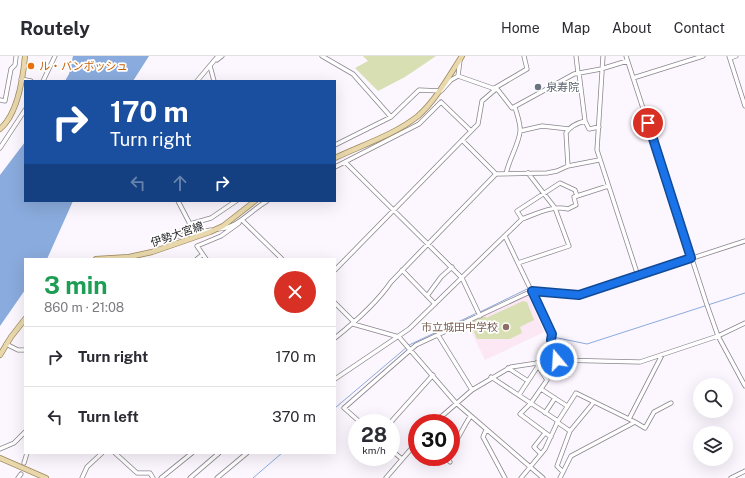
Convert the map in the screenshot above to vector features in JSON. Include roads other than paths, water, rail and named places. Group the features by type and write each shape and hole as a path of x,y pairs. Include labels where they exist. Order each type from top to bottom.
{"main road":[{"path":"0,129 8,120 14,108 25,56"},
{"path":"336,158 406,123 424,109 438,92 461,57"},
{"name":"伊勢大宮線","path":"112,258 129,257 152,252 217,229 254,202"},
{"path":"0,355 6,344 24,320"},
{"path":"0,458 46,478"},
{"path":"0,462 42,478"}],"street":[{"path":"43,80 55,56"},
{"path":"198,80 218,56"},
{"path":"209,66 222,56"},
{"path":"322,56 353,74 391,117"},
{"path":"336,269 471,131 479,120 482,101 494,89 527,69 524,57 529,56"},
{"path":"576,56 588,129 599,127"},
{"path":"603,56 597,150 638,276"},
{"path":"626,56 691,258 718,336 745,386"},
{"path":"633,78 703,56"},
{"path":"736,56 729,57 745,106"},
{"path":"0,100 5,101 11,69 15,65 16,57"},
{"path":"336,144 391,117 419,90 438,92 458,76 461,57"},
{"path":"458,76 494,89 509,106 515,107 568,77 579,73 601,70 627,61"},
{"path":"209,66 214,80"},
{"path":"21,79 26,80"},
{"path":"336,166 419,124 440,102 471,131"},
{"path":"506,174 520,131 515,107"},
{"path":"0,148 24,112"},
{"path":"568,166 565,137 569,129 586,121"},
{"path":"520,131 542,126 569,129"},
{"path":"462,140 496,174 557,171 568,166 599,160"},
{"path":"345,162 462,278 479,313"},
{"path":"518,263 568,246 554,208 542,194 528,173"},
{"path":"336,337 354,323 383,293 402,270 496,174"},
{"path":"522,219 517,211 560,183 575,190 577,196"},
{"path":"336,378 400,337 522,219 554,208 562,207 568,209 576,205 574,197 608,186"},
{"path":"179,202 190,224"},
{"path":"235,202 211,218 190,224 173,237 222,229 242,220"},
{"path":"205,258 197,246 221,236 266,202"},
{"path":"242,220 281,258"},
{"path":"505,236 552,337 557,360"},
{"path":"351,414 344,408 408,347 438,335 479,313 530,292 574,296 745,241"},
{"path":"198,258 202,255"},
{"path":"427,296 441,276 452,268"},
{"path":"402,270 435,304"},
{"path":"336,304 354,323 400,337 456,403 470,417 543,478"},
{"path":"444,414 472,390 508,368 537,365 557,360 584,359 631,363 718,336 745,323"},
{"path":"438,335 472,390"},
{"path":"6,344 18,350 24,350"},
{"path":"629,419 662,354"},
{"path":"519,395 537,365"},
{"path":"537,365 547,380 531,403 520,414 551,437"},
{"path":"508,368 528,381"},
{"path":"398,414 433,375"},
{"path":"491,377 570,431"},
{"path":"541,389 567,406"},
{"path":"521,478 541,454 567,406 576,393 645,428 654,412 671,403"},
{"path":"545,413 555,398"},
{"path":"563,472 557,466 570,431 594,402"},
{"path":"460,431 470,417"},
{"path":"560,478 571,456 635,422"},
{"path":"486,430 483,437 505,478"},
{"path":"541,454 534,447 545,432"},
{"path":"0,449 14,443 24,433"},
{"path":"386,478 408,452"},
{"path":"24,463 27,454"},
{"path":"82,478 87,467 101,454"},
{"path":"116,454 137,473 150,472 154,478"},
{"path":"161,478 191,454"},
{"path":"190,478 218,454"},
{"path":"217,478 246,454"},
{"path":"731,478 745,471"},
{"path":"18,478 21,474"}],"water":[{"path":"73,56 149,56 134,80 66,80 69,74"},
{"path":"24,143 24,202 73,202 47,258 24,258 24,291 0,326 0,175"}],"waterway":[{"path":"480,312 527,289 528,291"},
{"path":"553,337 587,344 745,293"},
{"path":"529,294 550,336"},
{"path":"409,345 477,313"},
{"path":"336,407 407,347"},
{"path":"253,478 281,454"}],"place":[{"name":"ル・バンボッシュ","path":"31,66"},
{"name":"泉寿院","path":"538,87"},
{"name":"市立城田中学校","path":"506,327"}]}
